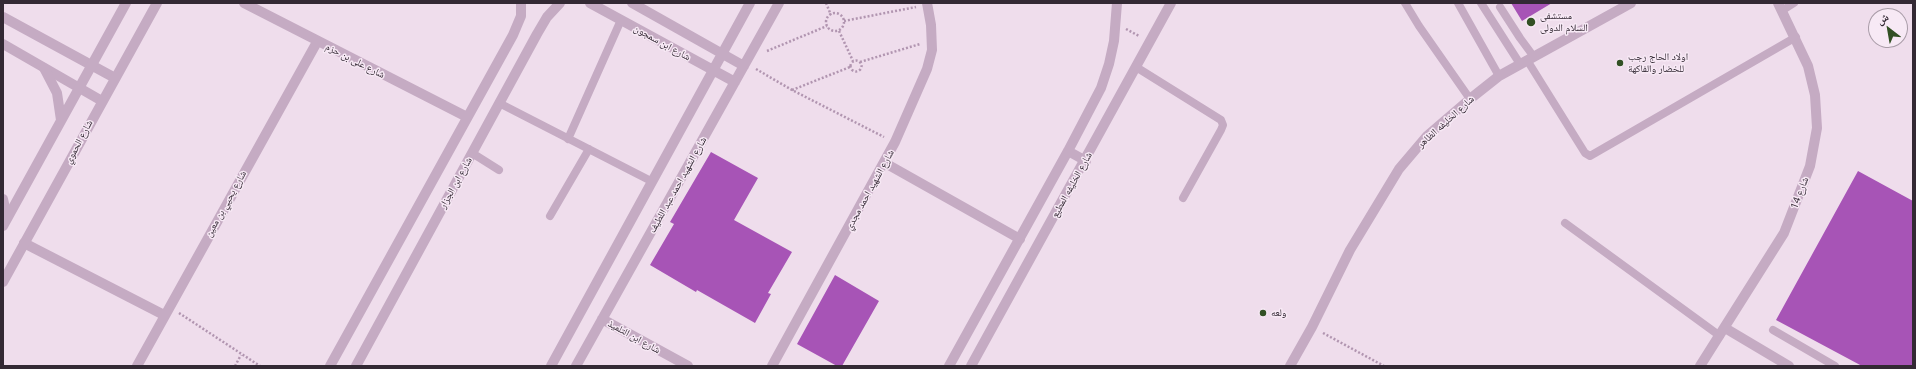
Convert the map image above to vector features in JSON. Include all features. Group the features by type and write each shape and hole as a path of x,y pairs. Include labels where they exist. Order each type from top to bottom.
{"street":[{"path":"5,222 126,3"},
{"name":"شارع الحموي","path":"3,282 157,3"},
{"name":"شارع على بن حزم","path":"244,3 317,42 467,117"},
{"path":"334,364 467,117 513,35 521,16 521,3"},
{"name":"شارع ابن الجزار","path":"356,366 536,34 560,3"},
{"name":"شارع ابن سمجون","path":"590,3 734,82"},
{"name":"شارع ابن سمجون","path":"632,3 721,53 746,63"},
{"path":"551,366 721,53 750,3"},
{"name":"شارع الشهيد احمد عبد اللطيف","path":"576,366 779,3"},
{"name":"شارع الخليفه المطيع","path":"949,366 1020,239 1101,88 1109,64 1117,3"},
{"name":"شارع الخليفه المطيع","path":"971,366 1086,161 1171,3"},
{"name":"شارع الخليفه الظاهر","path":"1290,366 1312,327 1350,250 1399,169 1427,136 1499,76 1631,3"},
{"name":"شارع الشهيد احمد مجدي","path":"772,366 885,163 927,69 932,50 928,4"},
{"name":"شارع 14","path":"1700,366 1784,233 1810,166 1817,128 1815,95 1808,66 1781,7"},
{"path":"3,17 115,78"},
{"name":"شارع يحيي بن معين","path":"137,366 317,42"},
{"path":"3,44 102,101"},
{"path":"44,68 57,92 61,120"},
{"path":"1068,151 1086,161"},
{"path":"885,163 1020,239"},
{"path":"3,199 5,222"},
{"path":"24,243 164,315"},
{"name":"شارع ابن التلميذ","path":"602,319 688,366"},
{"path":"1722,332 1789,366"}],"lane":[{"path":"1405,3 1470,99"},
{"path":"1458,3 1499,76"},
{"path":"1481,3 1527,60 1585,153 1590,156 1796,37"},
{"path":"1781,7 1794,3"},
{"path":"1500,7 1520,38 1527,60"},
{"path":"568,139 621,20"},
{"path":"1136,68 1221,120 1223,125 1183,198"},
{"path":"499,103 651,182"},
{"path":"550,216 590,149"},
{"path":"472,153 499,170"},
{"path":"1564,223 1722,332"},
{"path":"1773,330 1835,366"}],"path":[{"path":"826,3 831,15"},
{"path":"844,21 928,4"},
{"path":"838,14 844,21 843,27 839,31 832,31 827,26 826,21 831,15 838,14"},
{"path":"1115,23 1150,42"},
{"path":"746,63 827,26"},
{"path":"839,31 853,61 850,68"},
{"path":"853,61 860,62 932,40"},
{"path":"792,90 850,68 857,71 861,67 860,62"},
{"path":"746,63 792,90 895,142"},
{"path":"169,306 241,355 260,366"},
{"path":"1312,327 1384,366"},
{"path":"235,366 241,355"}],"building":[{"path":"1511,3 1552,3 1522,21"},
{"path":"711,152 758,178 734,220 792,252 768,293 771,294 755,323 697,290 696,292 650,265 674,224 670,222"},
{"path":"1858,171 1913,201 1913,366 1862,366 1776,320"},
{"path":"835,275 879,301 842,366 837,366 797,344"}],"place":[{"name":"مستشفى السلام الدولى","path":"1531,22"},
{"name":"اولاد الحاج رجب للخضار والفاكهة","path":"1620,63"},
{"name":"ولعه","path":"1263,313"}]}
